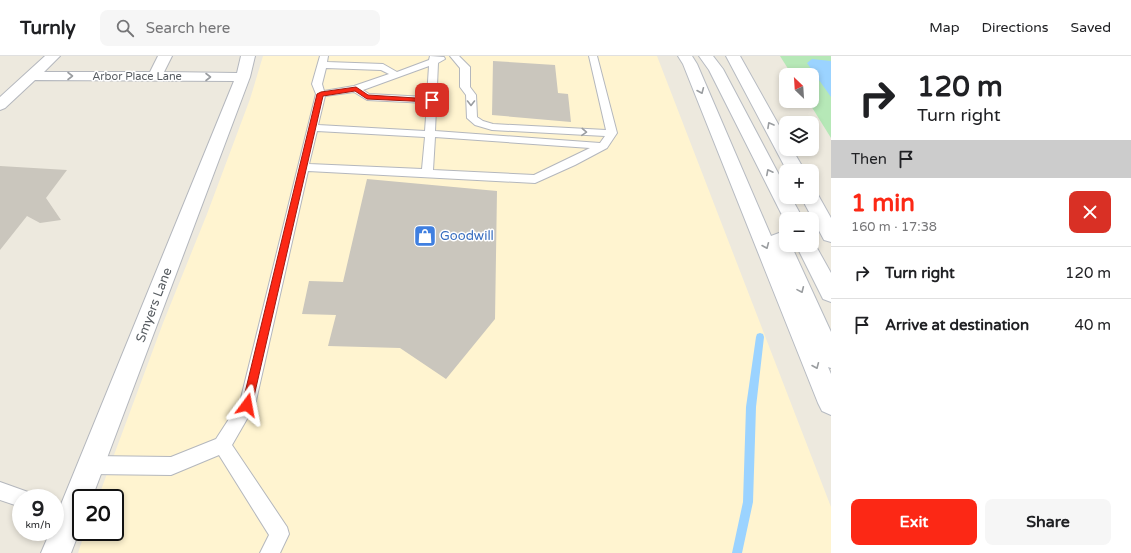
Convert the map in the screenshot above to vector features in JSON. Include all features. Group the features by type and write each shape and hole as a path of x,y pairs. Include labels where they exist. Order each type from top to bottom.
{"main road":[{"path":"0,105 53,56"},
{"path":"155,76 166,56"},
{"path":"685,56 690,64 831,403"},
{"path":"706,56 716,69 789,212"},
{"path":"732,56 792,164"},
{"name":"Arbor Place Lane","path":"31,76 155,76 245,66"},
{"name":"Smyers Lane","path":"64,510 91,465 245,66"},
{"path":"740,184 771,221 831,358"},
{"path":"814,204 831,234"},
{"path":"810,252 831,294"},
{"name":"Smyers Lane","path":"56,553 58,541"}],"lane":[{"path":"321,94 356,89 434,59 450,56"},
{"path":"454,56 465,67 465,87 471,95 472,118 479,123 492,127 612,134"},
{"path":"593,56 612,134"},
{"path":"427,173 434,59"},
{"path":"91,465 171,466 222,445 247,405 321,94 317,84 322,60 383,68 396,74"},
{"path":"356,89 367,97 432,100"},
{"path":"313,128 430,134 603,146"},
{"path":"303,167 535,179 571,163 603,146 612,134"},
{"path":"222,445 280,534 270,553"},
{"path":"0,491 12,495"}],"shaded area":[{"path":"263,56 657,56 831,507 831,553 78,553 82,541 124,541 124,489 101,489 163,323 207,214 250,99"}],"green space":[{"path":"780,56 831,56 831,138 819,119 819,116 817,116 812,108 819,108 819,68 788,68"}],"water":[{"path":"812,59 831,61 831,97 819,80 819,68 811,68 807,63"}],"building":[{"path":"493,61 555,65 558,93 568,94 571,122 492,115"},
{"path":"0,166 67,170 46,198 61,220 40,223 27,216 0,250"},
{"name":"Goodwill","path":"367,179 497,191 495,319 446,379 400,348 328,346 336,315 302,314 309,281 343,282"}],"waterway":[{"path":"737,553 748,502 751,407 760,337"}],"place":[{"name":"Goodwill","path":"425,236"}],"route":[{"path":"247,405 321,94 356,89 367,97 432,100"}]}
